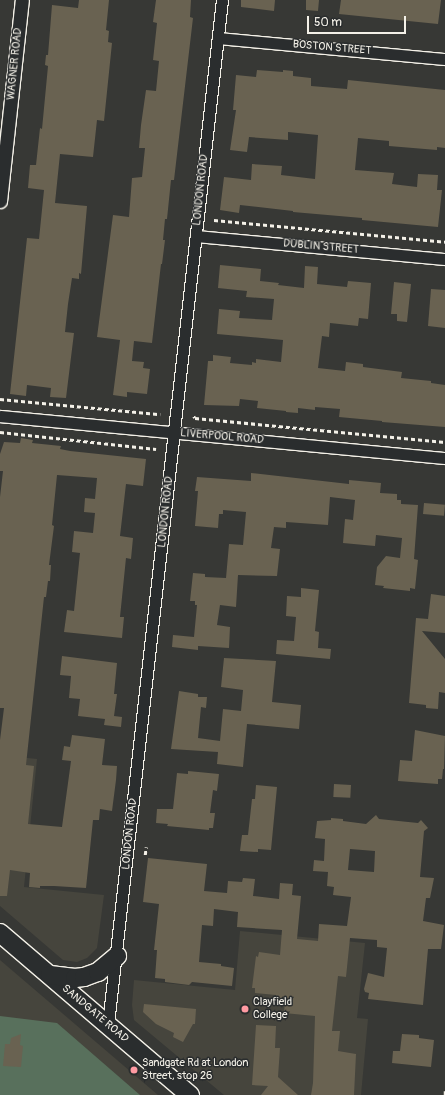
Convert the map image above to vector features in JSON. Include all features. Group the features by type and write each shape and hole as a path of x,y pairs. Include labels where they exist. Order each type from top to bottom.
{"highway":[{"name":"SANDGATE ROAD","path":"0,933 190,1095"},
{"path":"50,975 75,978 84,977 98,972 116,956"}],"street":[{"name":"WAGNER ROAD","path":"0,200 22,0"},
{"name":"LONDON ROAD","path":"108,1024 222,0"},
{"name":"BOSTON STREET","path":"218,38 445,59"},
{"name":"DUBLIN STREET","path":"196,236 445,259"},
{"name":"LIVERPOOL ROAD","path":"0,416 445,458"}],"path":[{"path":"214,220 445,242"},
{"path":"0,398 160,414"},
{"path":"194,416 195,418 445,442"},
{"path":"0,432 156,449"},
{"path":"145,855 146,848"}],"shaded area":[{"path":"0,755 37,759 24,887 104,895 97,948 87,958 77,962 63,960 0,906"},
{"name":"Clayfield College","path":"240,931 365,943 357,1018 368,1019 361,1095 224,1095 134,1020 132,1005 134,980 235,990"},
{"path":"0,960 158,1095 0,1095"}],"green space":[{"path":"0,1016 57,1023 140,1095 0,1095"}],"building":[{"path":"79,0 109,0 106,30 109,31 108,42 112,43 104,121 97,120 93,157 60,154 55,203 87,206 81,274 79,273 79,279 72,278 68,304 65,332 74,333 66,398 50,397 51,388 27,385 26,396 10,394 27,238 39,239 44,190 28,188 30,165 36,165 40,128 42,129 48,66 45,65 46,55 48,55 52,5 78,8"},
{"path":"156,0 191,0 190,17 193,18 174,180 171,180 167,219 165,219 163,240 165,240 152,343 134,341 132,361 144,362 143,368 150,369 147,394 127,392 127,397 113,395 120,340 97,337 113,215 129,217 132,178 142,177 145,148 139,148 146,90 156,91 159,61 153,60 157,23 153,22"},
{"path":"241,0 275,0 274,11 241,7"},
{"path":"306,0 319,0 318,11 306,10"},
{"path":"341,0 441,0 438,24 339,14"},
{"path":"257,70 283,72 283,70 293,71 293,76 311,78 311,86 347,89 348,80 445,90 445,148 437,147 437,150 389,146 389,141 358,138 355,170 394,173 392,184 417,187 418,174 438,175 437,190 442,190 438,227 362,220 362,218 293,212 240,205 239,213 220,210 224,177 251,180 252,164 282,166 281,175 315,179 318,135 288,132 288,140 249,137 247,152 230,150 236,110 233,110 236,75 256,77"},
{"path":"220,265 261,269 260,281 279,283 278,285 304,288 305,266 318,267 317,284 347,287 348,281 371,283 368,319 359,318 358,326 330,323 329,337 322,336 318,368 345,371 346,362 363,364 363,367 402,372 401,378 431,381 431,383 445,385 445,427 339,417 340,409 315,407 315,410 298,408 298,413 286,412 257,408 258,401 240,399 239,406 204,405 208,361 213,361 213,355 231,357 230,363 252,365 252,362 256,363 256,359 281,362 283,340 217,334 219,309 240,311 239,318 272,320 274,299 246,297 247,291 218,288"},
{"path":"394,282 411,284 407,322 397,321 397,314 391,314"},
{"path":"431,289 445,290 445,328 428,326"},
{"path":"21,438 33,440 32,443 61,446 60,449 70,451 146,459 143,486 126,484 120,536 133,538 131,559 126,558 120,617 124,617 122,638 64,632 67,610 74,611 80,553 72,552 74,531 93,533 95,513 84,512 85,498 95,499 97,478 57,475 52,525 54,526 49,565 51,565 50,581 48,581 46,597 44,597 26,765 34,766 28,824 62,827 71,761 62,760 64,746 70,747 72,735 105,739 102,765 117,766 112,811 100,809 99,820 93,820 86,888 54,886 40,886 40,888 29,887 30,873 10,870 7,896 0,896 0,740 4,708 0,708 0,497 3,471 0,471 0,454 4,442 20,443"},
{"path":"251,473 349,484 349,480 381,483 380,493 397,494 397,500 401,500 401,504 418,505 414,559 418,560 415,589 410,588 410,591 383,588 384,586 375,585 377,567 386,556 400,558 402,538 376,535 375,546 343,543 345,519 353,520 355,500 330,497 328,525 286,522 286,528 274,527 271,548 280,549 277,576 238,575 236,607 220,605 217,625 230,627 229,648 198,646 198,650 172,647 173,635 194,637 197,605 195,605 195,601 190,601 193,573 205,574 205,577 226,578 229,544 243,545 246,512 223,510 223,514 219,514 218,528 195,526 198,491 195,491 197,477 251,481"},
{"path":"424,503 445,505 444,516 423,514"},
{"path":"301,588 319,590 315,631 319,632 318,648 331,649 330,659 276,654 277,640 294,641 296,617 286,616 287,596 301,597"},
{"path":"431,594 445,596 445,633 422,631 445,659 445,693 439,692 438,709 426,708 426,705 409,703 416,618 428,619"},
{"path":"62,656 117,663 114,694 117,694 114,716 122,717 121,727 104,725 105,719 78,716 80,699 69,698 71,676 60,675"},
{"path":"224,658 276,661 272,702 301,705 299,729 247,724 243,767 217,764 218,752 171,749 179,691 198,694 198,697 207,697 206,708 201,707 198,738 220,741 223,709 241,711 243,690 221,687"},
{"path":"415,730 445,736 444,769 442,779 438,779 438,784 398,781 400,760 412,761"},
{"path":"188,771 219,774 217,791 213,790 210,813 215,813 213,828 209,828 209,830 167,826 168,824 156,823 157,809 173,809 177,773 188,774"},
{"path":"334,784 351,785 350,798 333,797"},
{"path":"256,785 277,787 271,850 258,849 258,852 240,851 242,835 248,835 252,799 255,799"},
{"path":"376,815 379,819 418,823 421,820 428,828 424,831 420,877 434,878 430,898 426,898 423,921 444,925 441,949 428,949 423,1005 368,999 369,993 365,992 364,989 368,973 384,977 387,948 377,947 377,940 350,938 346,977 338,976 332,1031 340,1031 338,1051 356,1054 354,1095 311,1095 313,1083 315,1016 284,1013 285,1001 276,1001 276,995 255,993 255,988 252,988 256,956 258,957 259,952 280,955 282,930 237,927 238,912 214,909 213,926 202,925 199,962 221,964 221,966 234,968 232,986 192,982 189,985 165,982 165,979 155,978 157,950 154,950 159,904 143,902 148,858 207,864 204,891 227,893 228,881 242,882 243,878 255,879 253,896 279,899 280,883 293,884 292,895 301,896 297,939 318,941 319,924 347,926 351,897 333,895 334,887 327,886 328,872 313,871 314,860 324,861 325,839 315,838 317,821 331,820 331,818 366,824","holes":["350,849 375,851 374,872 348,870"]},
{"path":"144,1004 196,1009 195,1024 193,1024 183,1042 173,1037 174,1033 156,1024 143,1012"},
{"path":"256,1025 276,1026 275,1048 280,1048 278,1077 298,1095 261,1095 268,1086 252,1085"},
{"path":"21,1034 20,1045 23,1046 21,1067 3,1066 5,1044 10,1044 11,1038"},
{"path":"402,1034 419,1035 419,1038 434,1040 431,1067 392,1063 393,1051 400,1051"}],"place":[{"name":"Clayfield College","path":"245,1009"},
{"name":"Sandgate Rd at London Street, stop 26","path":"134,1070"}]}
